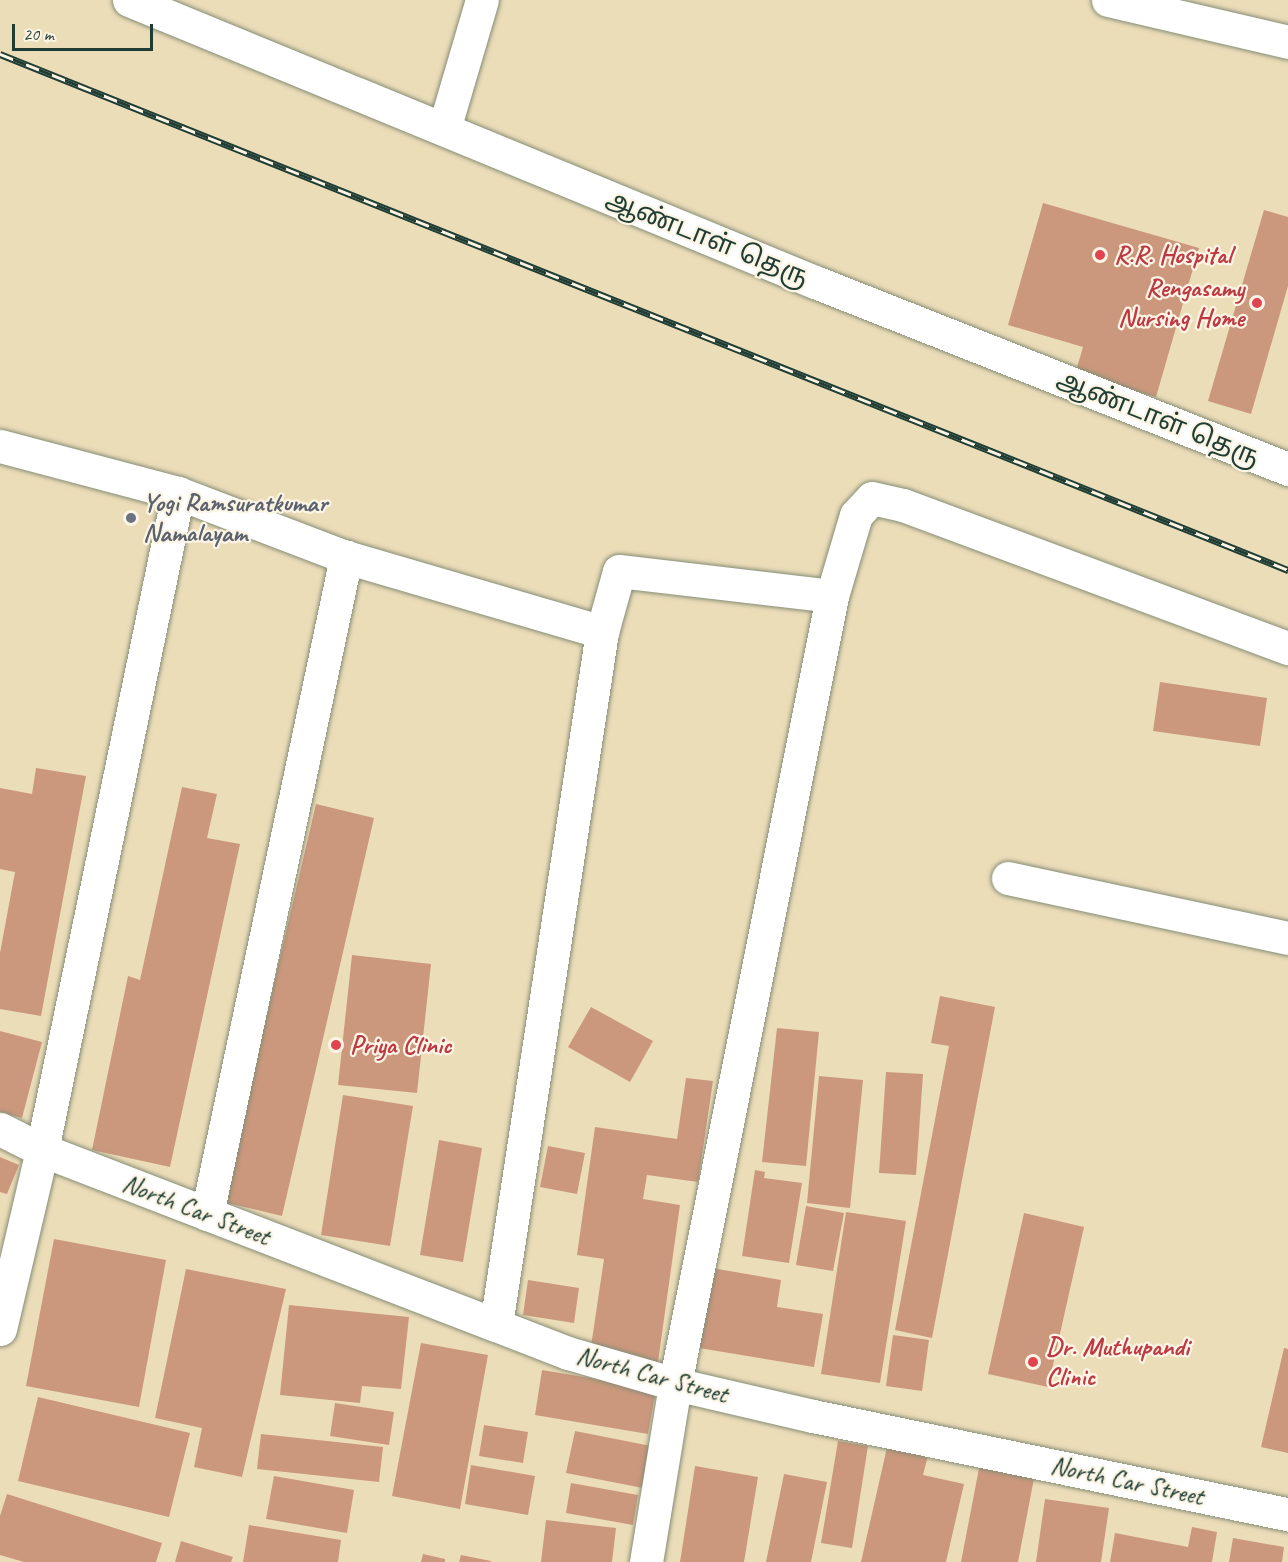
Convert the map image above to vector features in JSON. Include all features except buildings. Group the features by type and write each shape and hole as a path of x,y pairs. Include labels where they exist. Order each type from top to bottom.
{"street":[{"name":"ஆண்டாள் தெரு","path":"129,0 815,282 1288,469"},
{"path":"444,129 482,0"},
{"path":"1108,0 1288,39"},
{"path":"0,446 178,493 346,557 602,632"},
{"path":"0,1329 42,1150 178,493"},
{"path":"646,1562 675,1384 832,596 856,514 872,498 903,505 1288,648"},
{"path":"207,1214 346,557"},
{"path":"496,1325 602,632 619,571 832,596"},
{"path":"1008,878 1288,938"},
{"name":"North Car Street","path":"0,1129 42,1150 568,1353 675,1384 1288,1514"}],"railway":[{"path":"0,54 1288,570"}],"place":[{"name":"R.R. Hospital","path":"1100,255"},
{"name":"Rengasamy Nursing Home","path":"1257,303"},
{"name":"Yogi Ramsuratkumar Namalayam","path":"131,518"},
{"name":"Priya Clinic","path":"336,1045"},
{"name":"Dr. Muthupandi Clinic","path":"1033,1362"}]}
